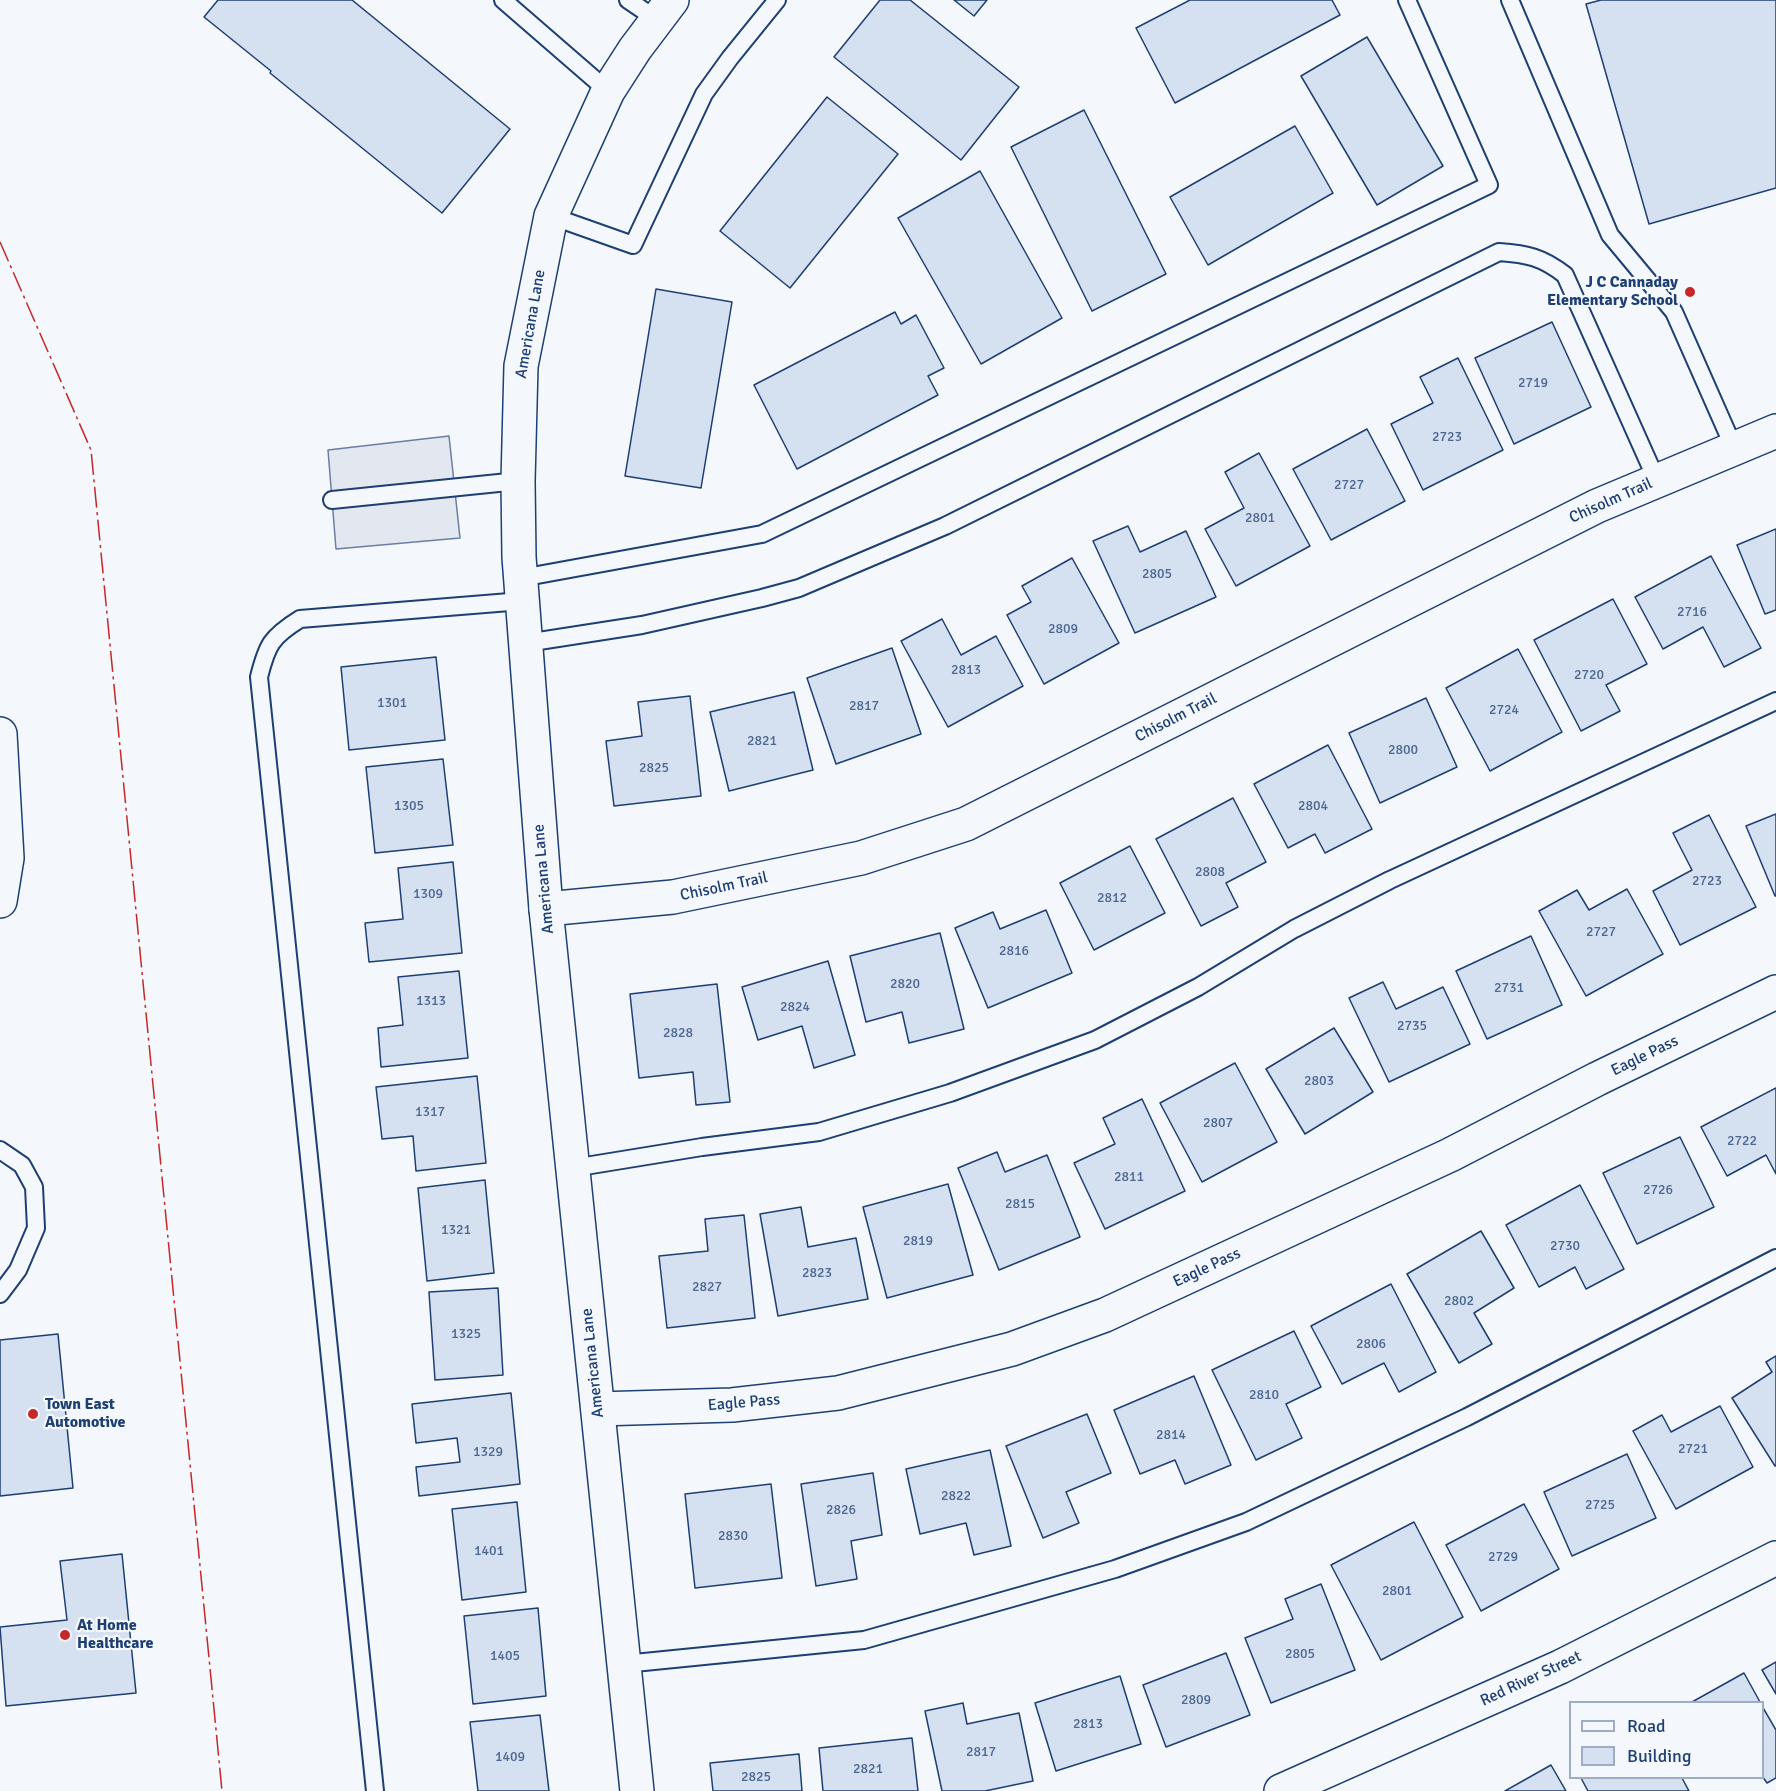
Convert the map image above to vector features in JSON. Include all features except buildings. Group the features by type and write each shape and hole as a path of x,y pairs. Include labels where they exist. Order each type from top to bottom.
{"street":[{"name":"Americana Lane","path":"637,1791 546,909 519,557 518,481 521,366 551,216 609,91 664,10"},
{"name":"Chisolm Trail","path":"546,909 672,897 861,858 966,824 1597,506 1776,431"},
{"path":"0,734 7,858 0,901"},
{"name":"Eagle Pass","path":"598,1409 732,1406 838,1393 1012,1349 1105,1315 1440,1160 1597,1079 1776,992"},
{"name":"Red River Street","path":"1281,1791 1560,1667 1776,1558"}],"lane":[{"path":"503,0 609,91"},
{"path":"628,0 664,10"},
{"path":"551,216 633,245 705,94 730,58 777,0"},
{"path":"375,1791 259,677 266,649 284,629 300,619 522,589 762,534 1489,185 1407,0"},
{"path":"1510,0 1610,235 1674,312 1734,448"},
{"path":"526,643 642,625 799,588 945,526 1499,252 1526,254 1550,263 1565,275 1657,481"},
{"path":"332,500 518,481"},
{"path":"573,1168 702,1147 819,1132 950,1094 1095,1040 1198,987 1294,929 1390,880 1776,701"},
{"path":"0,1150 22,1165 34,1186 36,1228 18,1270 0,1294"},
{"path":"624,1664 864,1640 1115,1569 1246,1522 1467,1417 1776,1258"}],"shaded area":[{"path":"449,436 460,538 336,549 328,450"}],"power":[{"path":"0,242 91,450 222,1791"}],"place":[{"name":"J C Cannaday Elementary School","path":"1690,292"},
{"name":"Town East Automotive","path":"33,1414"},
{"name":"At Home Healthcare","path":"65,1635"}]}
